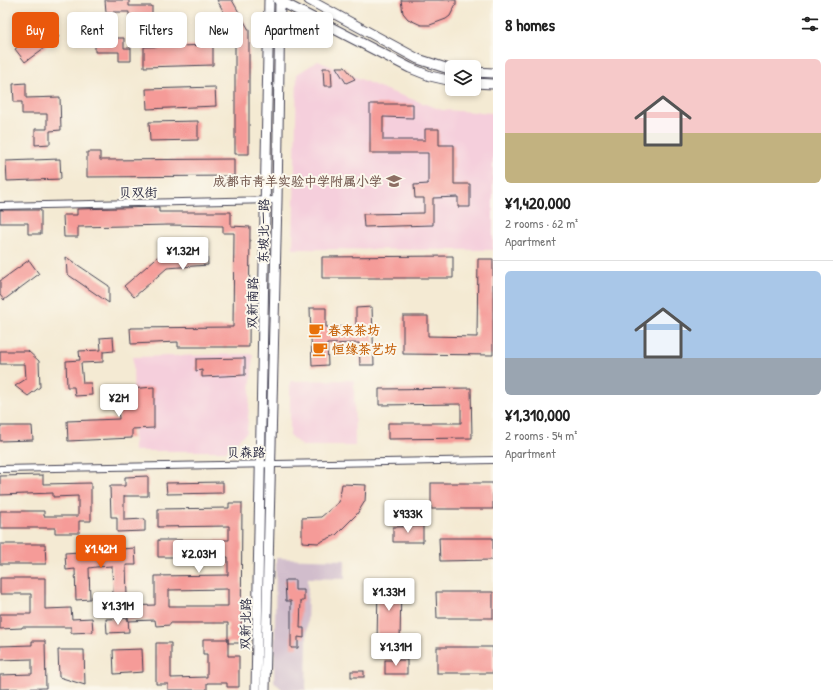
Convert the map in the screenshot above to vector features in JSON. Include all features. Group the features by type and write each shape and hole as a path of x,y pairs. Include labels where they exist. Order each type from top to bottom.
{"street":[{"name":"双新南路","path":"266,463 266,201 269,0"},
{"path":"279,0 410,68 430,76 445,79"},
{"name":"东坡北一路","path":"266,463 277,200 279,0"},
{"path":"309,0 418,59 445,68"},
{"path":"481,72 493,73"},
{"path":"481,83 493,84"},
{"name":"贝双街","path":"0,206 277,200"},
{"name":"贝森路","path":"0,469 493,460"},
{"name":"双新北路","path":"256,690 266,463"},
{"name":"双新北路","path":"265,690 266,463"}],"shaded area":[{"name":"成都市青羊实验中学附属小学","path":"318,61 386,90 442,110 493,113 493,250 293,249 297,74"},
{"path":"253,354 247,432 226,451 134,451 133,357"},
{"path":"354,380 355,446 302,446 290,436 290,381"},
{"path":"276,558 345,560 345,579 308,578 306,690 283,690 274,682"}],"building":[{"path":"105,0 129,0 129,6 152,6 152,12 106,12"},
{"path":"217,0 232,0 239,12 224,12"},
{"path":"401,0 456,0 456,4 450,16 446,19 430,25 421,25 408,19 403,13"},
{"path":"243,19 249,30 249,154 235,154 235,48 243,48"},
{"path":"118,38 124,38 124,48 131,48 131,61 119,61 119,52 95,52 95,48 118,48"},
{"path":"187,46 195,46 195,48 213,48 213,65 144,67 144,48 187,48"},
{"path":"16,48 44,48 25,62 15,49"},
{"path":"336,67 345,67 355,79 346,83"},
{"path":"323,68 331,68 332,86 324,86"},
{"path":"26,83 26,98 60,97 61,130 50,131 50,144 35,145 35,129 47,129 47,114 22,114 22,102 14,102 13,84"},
{"path":"215,87 216,106 147,109 146,89"},
{"path":"370,104 413,104 413,118 383,117 383,140 425,140 425,129 439,129 439,145 454,145 454,184 470,184 470,207 458,207 458,197 433,198 433,225 364,227 363,214 424,213 424,198 415,198 414,185 428,184 428,153 370,153"},
{"path":"198,121 198,140 150,141 149,122"},
{"path":"87,152 100,152 100,160 234,159 234,176 87,177"},
{"path":"60,159 61,179 7,181 6,161"},
{"path":"159,207 159,212 231,212 231,226 250,227 249,347 178,347 178,342 131,344 130,328 233,327 234,233 223,233 223,226 169,225 78,227 78,237 64,237 63,215 77,215 77,209"},
{"path":"0,210 41,210 41,234 28,234 28,223 0,223"},
{"path":"207,249 208,265 167,268 134,297 124,286 162,253"},
{"path":"453,256 453,278 322,278 322,257"},
{"path":"66,257 109,286 109,303 67,274"},
{"path":"478,259 493,259 493,355 403,354 403,316 428,316 428,336 477,337"},
{"path":"29,260 39,274 4,300 0,295 0,281"},
{"path":"372,307 374,365 360,365 359,343 327,344 328,365 312,366 310,308 326,308 326,327 356,326 356,308"},
{"path":"113,337 114,351 103,352 103,362 81,363 83,383 91,383 92,395 75,396 74,387 67,387 66,361 80,360 79,351 101,350 100,338"},
{"path":"0,351 28,351 39,361 40,387 28,396 15,386 26,379 25,364 0,364"},
{"path":"245,358 245,375 202,377 202,370 196,371 196,359"},
{"path":"154,387 154,428 132,429 132,438 68,441 67,421 119,419 117,390"},
{"path":"471,388 472,438 388,439 388,423 461,423 461,404 379,405 379,389"},
{"path":"0,426 32,426 33,440 0,441"},
{"path":"43,475 43,484 91,483 91,521 79,521 79,533 55,533 55,528 0,528 0,511 44,511 44,516 78,516 78,496 53,497 53,493 0,495 0,476"},
{"path":"148,476 148,496 124,496 124,520 145,519 145,531 117,532 117,517 111,517 110,486 125,486 125,477"},
{"path":"223,482 223,493 167,494 166,483"},
{"path":"431,483 493,483 493,509 431,509"},
{"path":"342,484 366,485 365,501 357,514 336,535 318,543 302,542 302,518 321,517 339,502"},
{"path":"229,503 242,503 241,643 228,643 228,623 170,623 170,625 156,626 155,620 128,621 128,606 155,605 155,576 228,575 228,557 158,557 158,540 229,540 229,526 158,527 158,509 229,508","holes":["228,589 228,606 169,606 169,590"]},
{"path":"423,526 423,542 393,542 393,527"},
{"path":"439,538 493,538 493,560 440,561"},
{"path":"0,544 45,544 46,564 0,564"},
{"path":"135,548 136,565 126,565 127,596 113,597 112,566 96,567 89,568 90,599 76,600 75,569 66,570 65,553"},
{"path":"0,578 45,578 45,609 71,608 72,619 92,618 93,632 71,633 71,627 22,627 0,629 0,614 31,614 31,594 0,594"},
{"path":"285,580 295,580 295,590 304,590 304,601 301,601 300,628 304,628 304,638 298,637 298,648 291,648 291,601 286,601"},
{"path":"378,581 401,581 400,644 377,644"},
{"path":"436,592 493,592 493,618 437,618"},
{"path":"128,618 129,632 107,633 106,619"},
{"path":"203,639 228,639 228,656 239,656 239,687 227,687 227,683 207,683 207,690 168,690 168,684 156,684 156,643 171,643 171,678 207,677 207,654 203,654"},
{"path":"32,641 45,641 46,688 0,689 0,675 32,674 32,659 0,660 0,646 32,645"},
{"path":"437,647 493,647 493,673 437,673"},
{"path":"142,649 143,672 114,674 113,650"},
{"path":"58,650 84,650 85,685 59,677"},
{"path":"385,660 407,660 407,674 385,674"},
{"path":"351,671 364,671 364,677 351,677"}],"place":[{"name":"成都市青羊实验中学附属小学","path":"394,181"},
{"name":"春来茶坊","path":"316,330"},
{"name":"恒缘茶艺坊","path":"320,349"}]}
